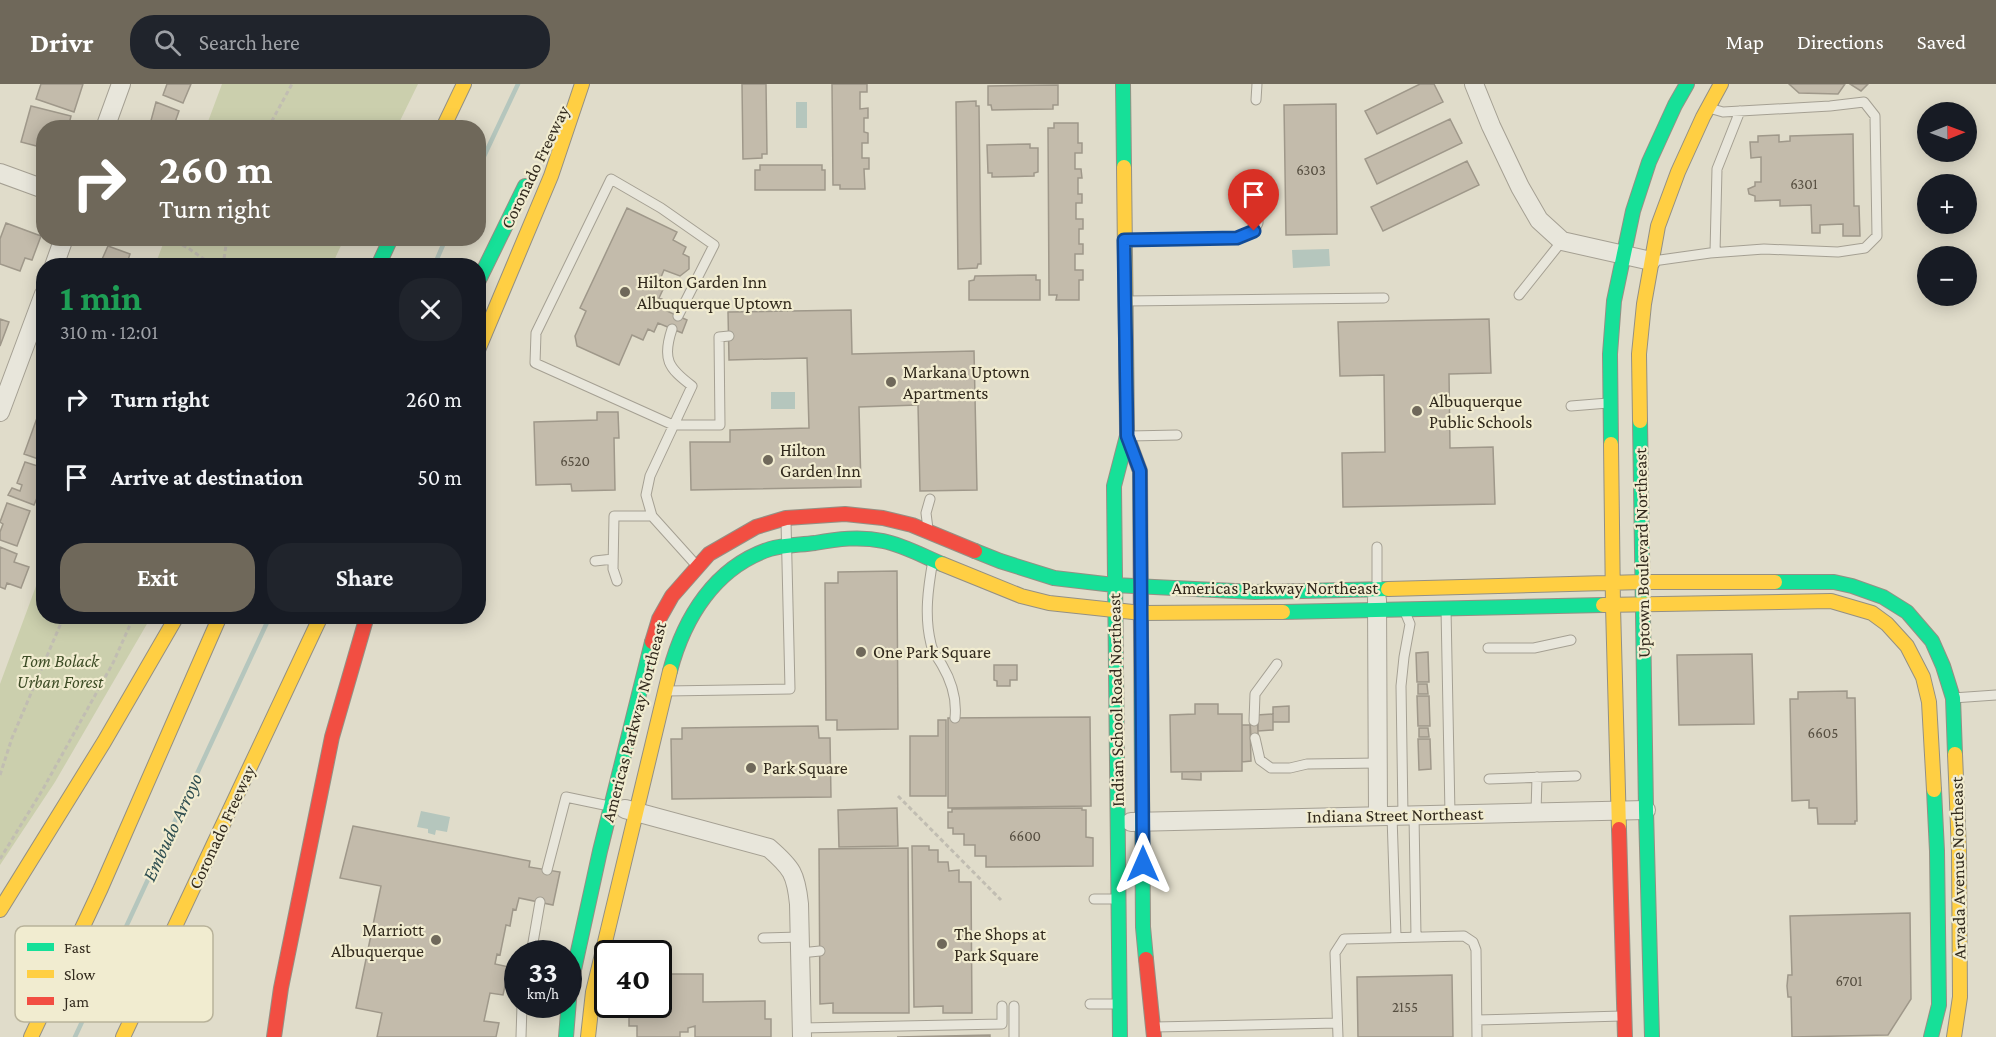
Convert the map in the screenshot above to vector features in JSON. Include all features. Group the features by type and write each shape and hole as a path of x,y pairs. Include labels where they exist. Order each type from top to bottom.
{"main road":[{"path":"448,120 464,84"},
{"name":"Coronado Freeway","path":"549,138 575,84"},
{"path":"486,331 551,176 582,84"},
{"name":"Indian School Road Northeast","path":"1120,1037 1114,486 1127,436 1123,84"},
{"name":"Uptown Boulevard Northeast","path":"1652,1037 1638,1015 1619,810 1613,606 1610,354 1613,312 1633,211 1649,162 1687,84"},
{"name":"Uptown Boulevard Northeast","path":"1624,1037 1638,1015 1646,810 1639,354 1644,304 1658,226 1678,172 1721,84"},
{"name":"Coronado Freeway","path":"486,266 533,170"},
{"name":"Indian School Road Northeast","path":"1127,436 1140,471 1143,927 1153,1032"},
{"name":"Americas Parkway Northeast","path":"588,1037 593,992 665,691 679,642 706,575 709,554 756,527 786,518 845,514 883,518 984,582 1021,596 1049,603 1142,613 1405,611 1448,605 1613,606 1831,601 1872,613 1887,624 1916,660 1929,702"},
{"name":"Americas Parkway Northeast","path":"566,1037 570,988 647,658 659,619 672,597 706,575 744,562 770,549 848,538 883,541 930,546 1054,578 1114,585 1212,591 1255,592 1613,582 1834,582 1883,597 1907,612 1932,641 1953,698"},
{"path":"0,910 172,624"},
{"path":"84,926 217,624"},
{"name":"Coronado Freeway","path":"175,926 317,624"},
{"path":"274,1037 281,988 332,737 365,624"},
{"name":"Arvada Avenue Northeast","path":"1953,698 1959,851 1960,997 1954,1037"},
{"name":"Arvada Avenue Northeast","path":"1929,702 1937,850 1939,1005 1931,1037"},
{"path":"1937,850 1959,851"},
{"path":"262,1037 281,988"},
{"path":"31,1037 38,1022"},
{"name":"Coronado Freeway","path":"123,1037 130,1022"}],"street":[{"path":"108,120 121,84"},
{"path":"1474,84 1491,126 1539,220 1562,241 1651,261"},
{"path":"0,173 36,186"},
{"path":"0,412 3,392 36,313"},
{"path":"1381,588 1377,611 1378,763 1397,815"},
{"path":"612,806 769,848 787,864 797,883 799,904 802,1033"},
{"name":"Indiana Street Northeast","path":"1117,822 1646,810"}],"lane":[{"path":"1257,84 1257,100"},
{"path":"1651,261 1715,252 1764,249 1838,252 1865,248 1877,236 1875,116 1864,102 1723,112 1708,108"},
{"path":"1715,252 1717,169 1740,111"},
{"path":"678,316 714,245 661,208 611,178 536,333 535,363 673,426 720,425 718,337 729,336"},
{"path":"1124,240 1237,238 1254,231 1258,224 1258,211"},
{"path":"1519,295 1562,241"},
{"path":"1125,301 1384,298"},
{"path":"672,329 667,357 675,373 692,386 650,476 646,495 652,516 706,575"},
{"path":"1571,406 1610,403"},
{"path":"1127,436 1177,435"},
{"path":"930,499 926,513 930,546 927,615 931,647 947,674 957,703 955,718"},
{"path":"617,581 613,569 614,516 652,516"},
{"path":"665,691 790,689 786,518"},
{"path":"1377,547 1381,588 1405,611 1410,624 1401,686 1396,937"},
{"path":"595,561 613,559"},
{"path":"1458,594 1475,586"},
{"path":"1448,605 1450,814"},
{"path":"1488,648 1534,648 1571,640"},
{"path":"1254,721 1255,694 1277,664"},
{"path":"1929,702 1996,695"},
{"path":"1255,738 1260,760 1271,768 1290,768 1307,764 1378,763"},
{"path":"1489,779 1576,776"},
{"path":"1536,812 1537,777"},
{"path":"548,870 566,796 612,806"},
{"path":"1397,815 1416,936"},
{"path":"1094,899 1118,898"},
{"path":"533,940 540,902"},
{"path":"1338,1037 1335,954 1344,939 1464,936 1473,942 1476,950 1477,1037"},
{"path":"763,938 820,951"},
{"path":"1090,1004 1119,1004"},
{"path":"802,1033 1002,1024 1002,1006"},
{"path":"1014,1006 1014,1037"},
{"path":"1477,1020 1638,1015"},
{"path":"521,1037 522,1018"},
{"path":"1153,1032 1337,1023"}],"path":[{"path":"272,120 292,84"},
{"path":"184,246 202,258"},
{"path":"0,775 12,738 61,624"},
{"path":"0,859 44,789 113,663 130,624"},
{"path":"898,796 1001,900"}],"green space":[{"path":"222,84 418,84 400,120 209,120"},
{"path":"162,246 341,246 335,258 158,258"},
{"name":"Tom Bolack Urban Forest","path":"36,586 36,624 147,624 55,782 0,865 0,684"}],"shaded area":[{"path":"796,102 807,102 807,128 796,128"},
{"path":"1329,249 1330,266 1293,268 1292,250"},
{"path":"771,392 795,392 795,409 771,409"},
{"path":"421,811 450,817 447,832 436,830 435,835 428,833 428,829 417,827"}],"building":[{"path":"41,84 83,84 74,112 36,99"},
{"path":"167,84 191,84 183,103 163,95"},
{"path":"742,84 766,84 767,154 762,154 762,158 743,159"},
{"path":"832,84 867,84 867,92 860,92 860,109 868,108 868,118 864,118 864,132 868,133 868,143 862,143 862,158 869,158 869,169 864,169 865,189 840,189 840,185 833,185"},
{"path":"1420,84 1434,84 1443,102 1377,134 1365,111"},
{"path":"1789,84 1845,84 1838,94 1799,93"},
{"path":"1850,84 1868,84 1861,91"},
{"path":"1058,85 1058,105 1053,105 1053,109 992,110 991,105 988,105 988,86"},
{"path":"976,101 976,106 979,106 981,264 978,264 977,268 958,269 956,102"},
{"path":"156,102 179,111 176,120 151,120"},
{"path":"1336,104 1337,234 1286,235 1284,105"},
{"path":"31,106 71,116 70,120 36,120 36,146 21,142"},
{"path":"1450,119 1462,143 1377,184 1365,159"},
{"path":"1054,123 1078,123 1078,143 1082,143 1082,153 1075,153 1075,169 1081,169 1082,178 1078,178 1078,194 1082,194 1082,203 1076,203 1076,219 1083,219 1083,229 1079,229 1079,244 1083,244 1083,254 1075,254 1075,270 1083,270 1083,280 1079,280 1079,300 1056,300 1057,295 1049,295 1048,128 1054,128"},
{"path":"1853,134 1854,206 1859,206 1860,236 1843,236 1843,224 1820,225 1820,233 1812,233 1811,205 1780,206 1780,200 1755,201 1755,196 1749,194 1748,189 1755,186 1755,182 1761,182 1761,157 1751,158 1750,142 1758,142 1758,136 1779,135 1779,142 1790,141 1790,136"},
{"path":"1030,144 1030,148 1038,148 1038,172 1034,173 1034,176 992,177 992,173 988,173 987,145"},
{"path":"1467,161 1479,185 1383,231 1371,207"},
{"path":"760,165 822,165 822,170 825,170 825,190 755,190 755,170 760,170"},
{"name":"Hilton Garden Inn Albuquerque Uptown","path":"627,208 677,232 673,240 686,247 683,254 689,257 689,269 680,276 664,270 659,282 665,285 659,298 664,300 660,308 687,320 682,333 658,323 654,332 648,329 643,340 632,335 619,365 577,346 575,336 586,311 580,308"},
{"path":"6,223 36,234 37,246 32,260 25,258 20,271 0,264 0,239"},
{"path":"108,246 130,254 129,258 103,258"},
{"path":"1036,275 1036,280 1040,280 1040,300 969,300 969,281 974,280 975,276"},
{"name":"Markana Uptown Apartments","path":"851,310 852,354 974,351 977,490 920,491 918,405 859,407 861,487 691,490 690,442 730,442 730,430 809,428 807,358 729,360 728,312"},
{"path":"0,319 9,322 0,346"},
{"name":"Albuquerque Public Schools","path":"1489,319 1491,373 1449,374 1450,448 1493,447 1495,504 1343,507 1342,453 1385,452 1384,375 1340,376 1338,322"},
{"path":"597,412 618,412 619,438 614,438 615,490 572,491 571,484 536,485 534,422 597,420"},
{"path":"36,421 36,458 24,454"},
{"path":"25,462 36,465 34,505 8,495 12,488 20,491 22,485 17,483"},
{"path":"7,503 30,511 17,546 0,540 3,524 0,522"},
{"path":"0,547 17,554 14,562 29,567 21,588 7,583 5,589 0,587"},
{"name":"One Park Square","path":"897,571 898,729 837,730 837,720 826,720 825,583 838,583 838,572"},
{"path":"1428,652 1429,682 1417,682 1416,653"},
{"path":"1752,654 1754,724 1679,725 1677,655"},
{"path":"994,665 1017,665 1017,680 1010,680 1010,686 997,686 997,681 994,680"},
{"path":"1418,684 1427,684 1428,694 1418,694"},
{"path":"1847,691 1847,698 1855,698 1857,821 1855,824 1818,824 1817,808 1809,808 1809,800 1792,801 1790,699 1798,699 1798,692"},
{"path":"1417,696 1429,696 1430,726 1418,726"},
{"path":"1195,704 1218,704 1218,714 1242,714 1242,771 1171,772 1170,715 1195,714"},
{"path":"1289,706 1289,722 1273,722 1273,707"},
{"path":"1273,714 1273,730 1258,731 1257,715"},
{"path":"1090,717 1091,806 948,808 948,718"},
{"path":"938,720 946,720 946,796 910,796 910,736 938,736"},
{"path":"1250,721 1258,721 1258,738 1251,738"},
{"path":"1242,725 1250,725 1251,761 1242,762"},
{"name":"Park Square","path":"818,726 819,738 830,738 831,797 672,799 671,739 682,739 682,728"},
{"path":"1419,728 1428,728 1429,737 1419,737"},
{"path":"1418,739 1430,739 1431,769 1419,770"},
{"path":"1182,772 1201,772 1201,780 1182,779"},
{"path":"897,808 898,846 839,847 838,810"},
{"path":"1082,808 1086,810 1086,837 1093,838 1093,866 986,867 986,856 975,856 975,845 964,845 964,834 953,834 953,828 948,828 948,812 952,812 952,809"},
{"name":"Marriott Albuquerque","path":"353,826 530,861 529,867 560,872 553,905 519,898 516,910 513,909 510,926 506,925 500,955 497,954 495,964 504,966 503,995 490,993 484,1021 499,1023 496,1037 377,1037 382,1013 356,1008 381,886 340,878"},
{"name":"The Shops at Park Square","path":"912,846 929,846 929,850 938,850 938,862 948,862 949,871 959,870 959,882 971,882 972,1013 943,1013 943,1006 914,1007"},
{"path":"908,848 909,1013 833,1013 833,1003 820,1004 819,849"},
{"path":"1910,913 1911,999 1888,1035 1792,1037 1791,997 1788,997 1787,986 1788,975 1792,975 1790,916"},
{"path":"672,974 703,974 703,1002 765,1001 765,1019 771,1019 771,1037 695,1037 695,1026 688,1028 688,1032 680,1032 680,1037 637,1037 637,1026 629,1026 629,1018 672,1018"},
{"path":"1452,975 1453,1037 1358,1037 1357,977"},
{"path":"990,1035 990,1037 897,1037"}],"waterway":[{"name":"Embudo Arroyo","path":"486,152 518,84"},
{"name":"Embudo Arroyo","path":"437,258 443,246"},
{"name":"Embudo Arroyo","path":"126,926 266,624"},
{"name":"Embudo Arroyo","path":"75,1037 82,1022"}],"traffic: fast":[{"path":"1123,84 1124,167"},
{"path":"1611,444 1610,354 1614,301 1633,211 1649,162 1687,84"},
{"path":"486,266 525,186"},
{"path":"382,258 387,246"},
{"path":"1640,421 1652,1037"},
{"path":"1120,1037 1114,486 1127,428"},
{"path":"670,671 684,632 705,597 733,568 750,557 770,549 857,538 898,545 942,564"},
{"path":"975,551 1054,578 1114,585 1255,592 1388,589"},
{"path":"1775,582 1834,582 1852,586 1883,597 1907,612 1932,641 1943,666 1953,698 1955,754"},
{"path":"1283,612 1603,605"},
{"path":"1141,635 1143,927 1146,959"},
{"path":"566,1037 570,988 600,851 652,642"},
{"path":"1931,1037 1939,1005 1934,790"}],"traffic: slow":[{"path":"447,120 464,84"},
{"path":"486,331 551,176 582,84"},
{"path":"1640,421 1639,354 1644,304 1658,226 1678,172 1721,84"},
{"path":"1124,167 1127,428"},
{"path":"1611,444 1619,829"},
{"path":"942,564 1021,596 1049,603 1142,613 1283,612"},
{"path":"1388,589 1643,582 1775,582"},
{"path":"1603,605 1831,601 1872,613 1887,624 1907,646 1923,677 1929,702 1934,790"},
{"path":"0,910 104,742 172,624"},
{"path":"83,926 216,624"},
{"path":"175,926 317,624"},
{"path":"588,1037 593,992 670,671"},
{"path":"1954,1037 1960,997 1959,851 1955,754"},
{"path":"31,1037 38,1022"},
{"path":"123,1037 130,1022"}],"traffic: jam":[{"path":"1127,436 1140,471 1141,635"},
{"path":"652,642 659,619 672,596 709,554 756,527 786,518 845,514 883,518 912,525 975,551"},
{"path":"274,1037 281,988 332,737 365,624"},
{"path":"1619,829 1625,1037"},
{"path":"1146,959 1154,1037"}],"place":[{"name":"Hilton Garden Inn Albuquerque Uptown","path":"625,292"},
{"name":"Markana Uptown Apartments","path":"891,382"},
{"name":"Albuquerque Public Schools","path":"1417,411"},
{"name":"Hilton Garden Inn","path":"768,460"},
{"name":"One Park Square","path":"861,652"},
{"name":"Park Square","path":"751,768"},
{"name":"Marriott Albuquerque","path":"436,940"},
{"name":"The Shops at Park Square","path":"942,944"}],"route":[{"path":"1143,864 1140,471 1127,436 1124,240 1237,238 1254,231"}]}
